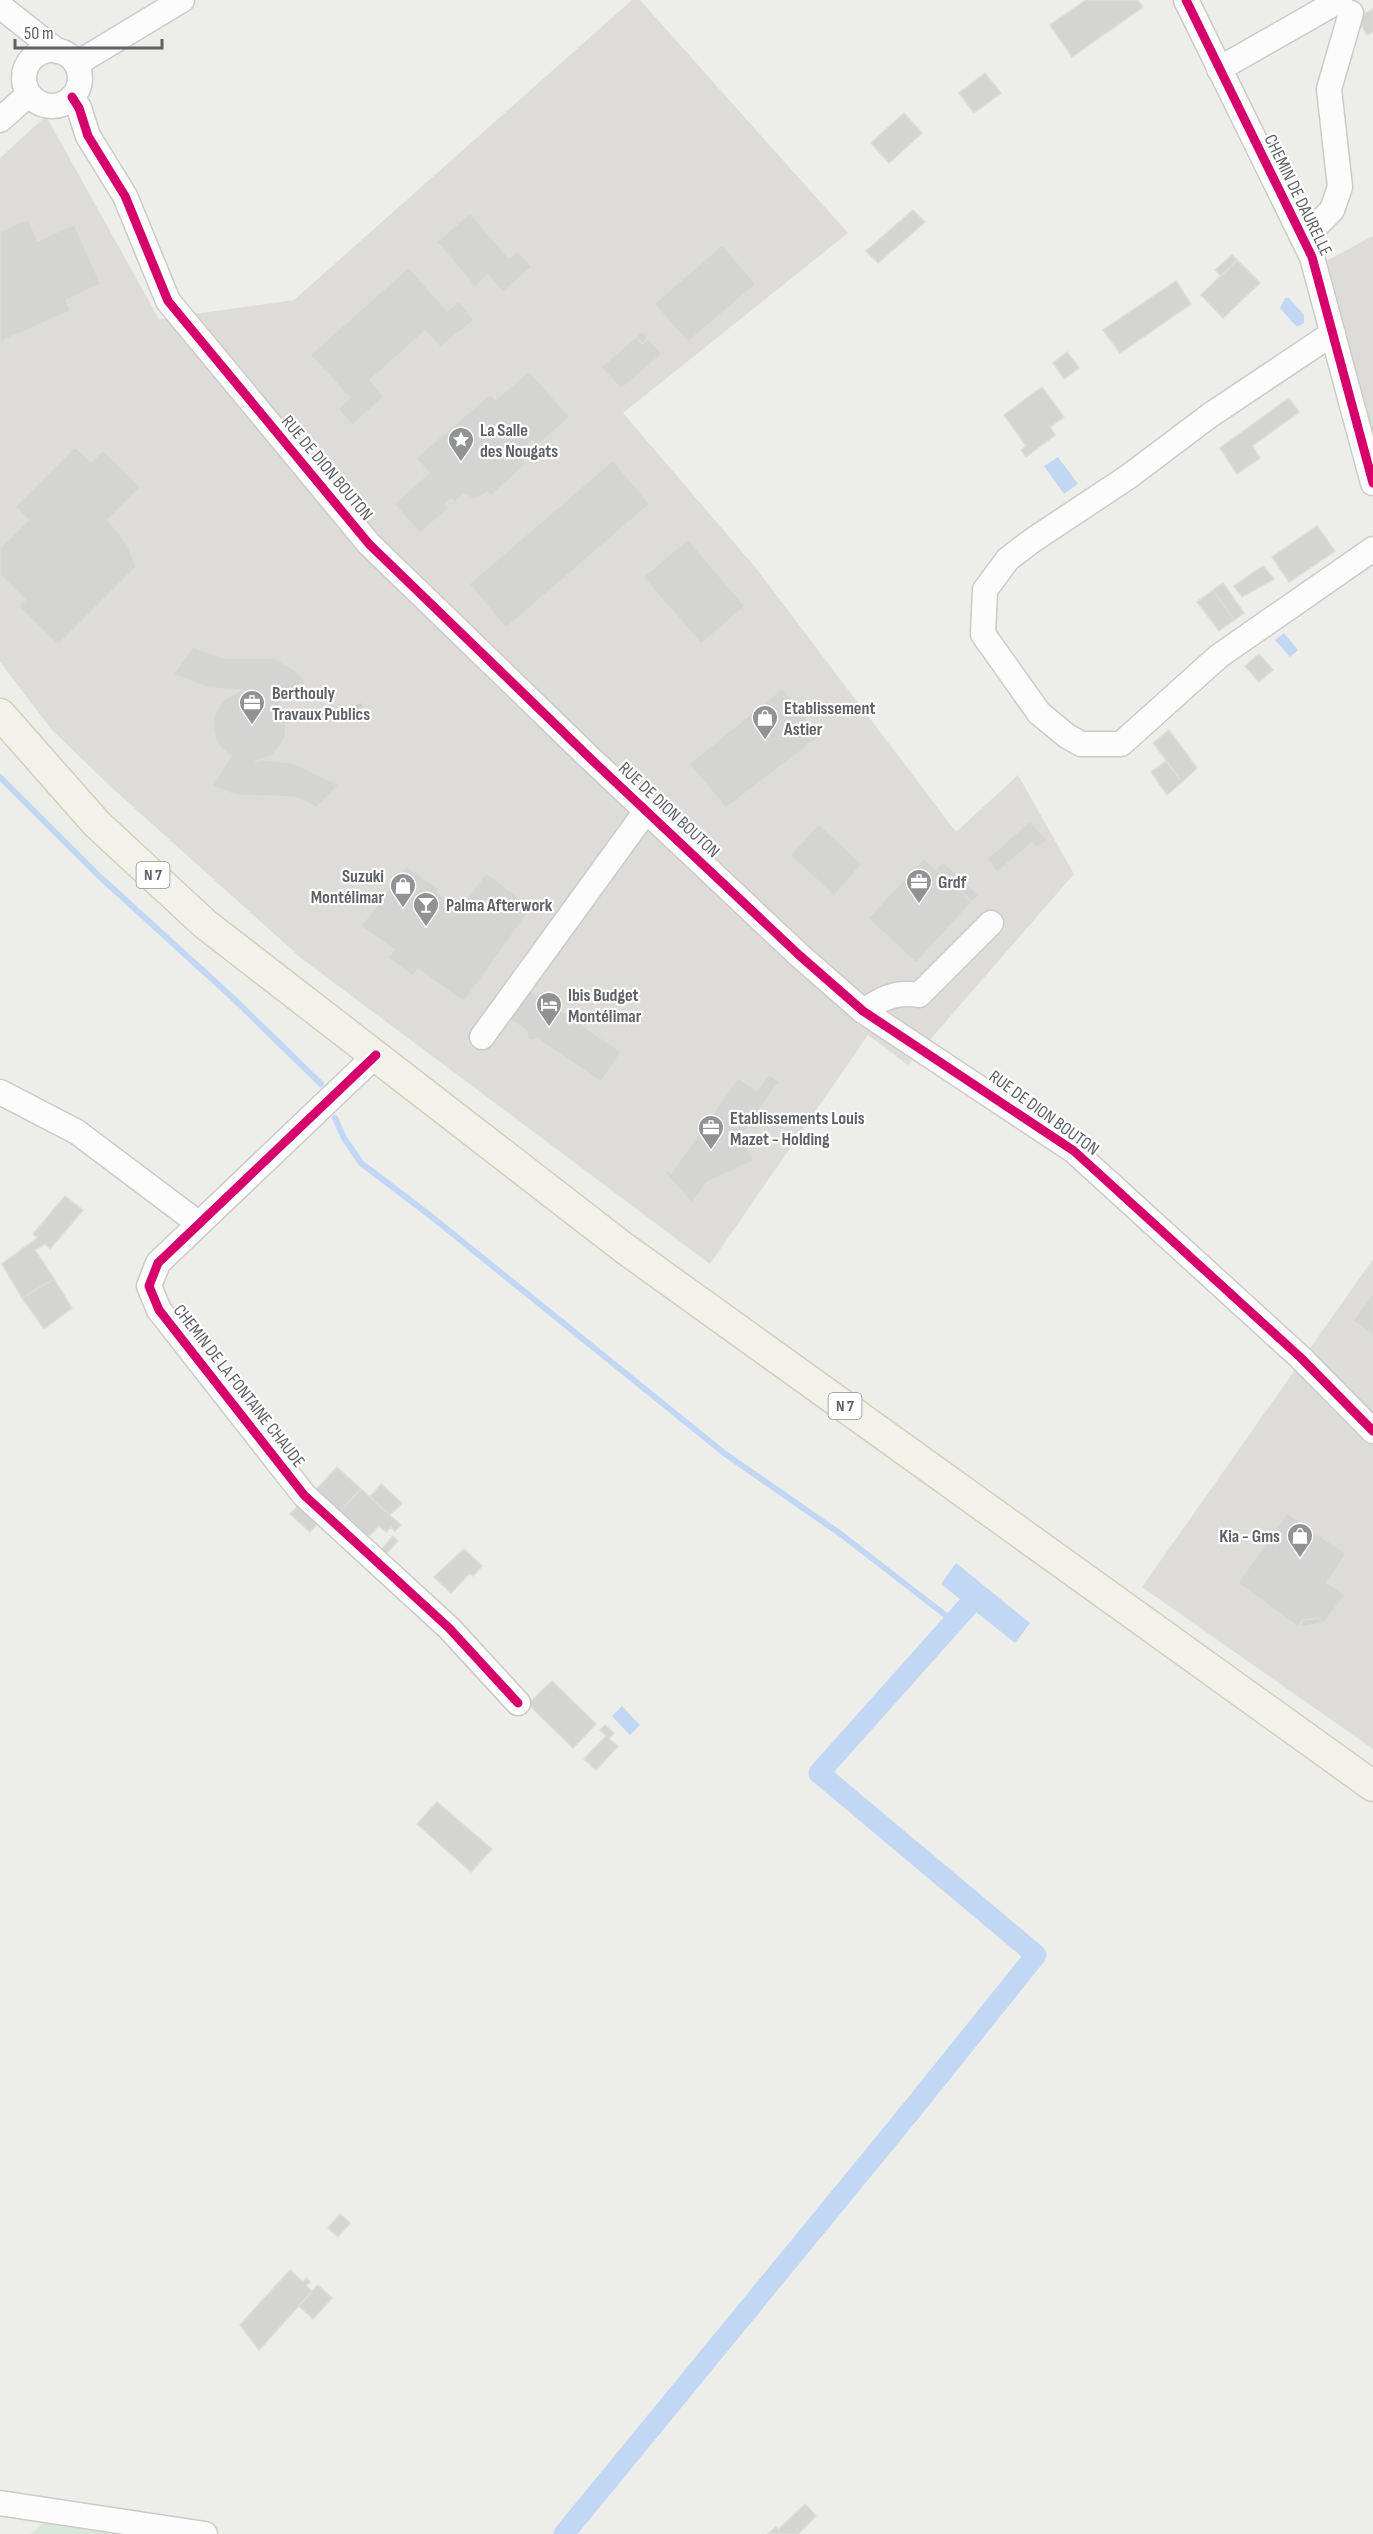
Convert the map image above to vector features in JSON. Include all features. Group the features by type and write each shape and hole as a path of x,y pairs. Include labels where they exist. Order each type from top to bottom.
{"main road":[{"name":"N 7","path":"0,714 97,824 205,924 624,1248 1373,1786"}],"street":[{"path":"0,8 56,57 79,81 72,97 58,105 38,100 25,87 25,70 56,57 182,0"},
{"name":"CHEMIN DE DAURELLE","path":"1186,0 1312,257 1373,483"},
{"path":"1218,69 1346,6"},
{"path":"1300,232 1318,224 1332,210 1340,187 1329,89 1346,6"},
{"name":"RUE DE DION BOUTON","path":"72,97 79,108 88,136 125,196 168,301 361,535 646,811 799,955 864,1011 1074,1151 1300,1357 1373,1431"},
{"path":"0,120 38,100"},
{"name":"RUE DE DION BOUTON","path":"38,100 88,136"},
{"path":"1333,333 1209,416 1128,477 1033,540 1008,560 985,590 983,634 1040,713 1067,736 1081,744 1121,744 1219,656 1373,549"},
{"path":"482,1037 646,811"},
{"path":"864,1011 884,997 902,992 919,995 991,923"},
{"name":"CHEMIN DE LA FONTAINE CHAUDE","path":"376,1055 158,1263 149,1286 159,1310 304,1495 449,1628 518,1703"},
{"path":"0,1092 76,1132 198,1223"},
{"path":"0,2503 205,2534"}],"path":[{"path":"286,721 343,713 362,705"}],"shaded area":[{"path":"632,0 640,0 848,233 623,413 755,567 956,832 1018,775 1074,874 908,1065 868,1035 710,1264 301,958 111,787 52,730 0,662 0,158 46,116 159,319 294,300"},
{"path":"1373,236 1373,437 1326,261"},
{"path":"1373,1259 1373,1749 1142,1587"}],"green space":[{"path":"43,2523 127,2534 31,2534"}],"water":[{"path":"1285,298 1289,298 1304,315 1304,323 1296,326 1280,308"},
{"path":"1058,457 1078,484 1064,494 1044,466"},
{"path":"1284,633 1298,650 1290,657 1275,640"},
{"path":"956,1563 1030,1623 1015,1643 941,1584"},
{"path":"622,1706 640,1725 630,1735 612,1716"}],"building":[{"path":"1086,0 1138,0 1143,7 1072,57 1050,25"},
{"path":"1373,9 1373,32 1367,35 1357,18"},
{"path":"985,73 1001,93 974,113 959,93"},
{"path":"904,113 922,133 889,163 871,143"},
{"path":"913,210 925,222 878,263 866,251"},
{"path":"470,213 509,258 518,251 532,267 503,292 488,275 475,287 437,242"},
{"path":"28,219 38,241 74,224 101,284 66,300 70,311 0,342 0,231"},
{"path":"722,245 756,284 688,342 654,304"},
{"path":"1232,255 1237,260 1221,276 1215,270"},
{"path":"1237,260 1260,283 1223,318 1201,295"},
{"path":"409,267 447,311 459,301 474,320 440,347 425,331 370,380 384,397 352,425 338,409 350,398 310,355"},
{"path":"1176,281 1191,304 1120,353 1103,330"},
{"path":"642,331 648,338 642,344 636,337"},
{"path":"636,337 642,344 648,338 662,354 621,389 601,367"},
{"path":"1067,352 1079,368 1064,379 1053,363"},
{"path":"529,371 570,417 536,447 532,441 517,454 526,464 491,496 487,492 473,499 464,494 455,502 451,499 445,504 449,508 420,533 394,504 429,473 416,458 490,394 495,400"},
{"path":"1042,387 1064,417 1050,427 1055,435 1026,457 1021,450 1026,446 1004,415"},
{"path":"1289,398 1299,412 1252,446 1260,458 1237,474 1220,448"},
{"path":"75,447 91,462 103,450 141,487 108,520 128,545 136,567 58,645 18,606 25,600 0,575 0,548 28,520 15,507"},
{"path":"613,460 650,504 506,628 469,584"},
{"path":"1317,526 1335,551 1289,582 1272,557"},
{"path":"688,539 745,606 701,644 643,577"},
{"path":"1263,566 1274,579 1242,597 1234,586"},
{"path":"1223,583 1244,613 1234,620 1213,590"},
{"path":"1213,590 1234,620 1219,631 1197,602"},
{"path":"193,647 224,658 274,658 295,670 306,682 279,703 284,712 286,726 285,737 279,748 272,755 255,762 265,760 293,763 339,785 316,808 294,797 235,795 212,786 231,756 221,748 215,737 213,724 215,714 224,699 242,690 208,688 173,674"},
{"path":"1259,654 1273,670 1259,682 1245,666"},
{"path":"783,688 820,736 726,808 689,764"},
{"path":"1169,730 1197,768 1182,782 1153,743"},
{"path":"1166,761 1182,782 1167,795 1151,772"},
{"path":"1030,821 1047,840 1037,848 1032,843 997,872 987,859"},
{"path":"819,824 862,864 834,896 790,855"},
{"path":"924,858 972,902 916,963 868,918"},
{"path":"943,862 979,895 972,902 936,869"},
{"path":"406,866 439,889 437,892 460,908 486,873 532,907 464,1002 418,969 413,976 388,958 394,950 361,926"},
{"path":"528,988 547,1002 551,999 556,1001 557,1008 621,1052 601,1082 537,1038 528,1039 527,1031 508,1018"},
{"path":"769,1074 779,1082 742,1135 753,1161 707,1182 692,1203 660,1167 671,1173 738,1078 757,1091"},
{"path":"65,1196 83,1210 50,1249 45,1244 35,1250 54,1279 22,1298 2,1264 37,1238 33,1234"},
{"path":"54,1279 72,1308 44,1329 22,1298"},
{"path":"1373,1293 1373,1335 1353,1321"},
{"path":"337,1467 361,1489 338,1513 315,1491"},
{"path":"381,1484 402,1503 390,1515 370,1497"},
{"path":"361,1489 401,1525 395,1531 391,1527 386,1532 379,1526 366,1539 338,1513"},
{"path":"300,1504 319,1522 310,1532 290,1514"},
{"path":"1287,1513 1346,1554 1327,1582 1345,1595 1324,1623 1318,1618 1303,1620 1298,1627 1238,1583"},
{"path":"393,1536 398,1541 384,1556 380,1551"},
{"path":"464,1549 482,1566 473,1576 470,1573 451,1593 434,1577"},
{"path":"1318,1618 1324,1623 1298,1627 1303,1620"},
{"path":"552,1681 596,1724 573,1748 528,1704"},
{"path":"605,1725 614,1733 609,1739 618,1746 596,1770 584,1759 606,1736 600,1730"},
{"path":"437,1802 492,1849 471,1872 417,1824"},
{"path":"340,2214 350,2223 338,2237 328,2228"},
{"path":"290,2270 303,2282 306,2278 310,2282 306,2286 312,2291 259,2350 240,2325"},
{"path":"318,2285 332,2298 313,2319 299,2306"},
{"path":"805,2504 816,2516 798,2534 768,2534 776,2527 778,2530"}],"waterway":[{"path":"0,777 99,876 234,999 321,1084"},
{"path":"335,1118 344,1138 361,1163 432,1217 724,1453 842,1535 953,1621"},
{"path":"564,2534 1036,1955 819,1773 968,1606"}],"cycle path":[{"path":"1186,0 1312,257 1373,483"},
{"path":"72,97 79,108 88,136 125,196 168,301 369,544 592,760 799,955 863,1011 1074,1151 1300,1357 1373,1431"},
{"path":"376,1055 158,1263 149,1286 159,1310 304,1495 449,1628 518,1703"}],"place":[{"name":"La Salle des Nougats","path":"461,463"},
{"name":"Berthouly Travaux Publics","path":"252,726"},
{"name":"Etablissement Astier","path":"765,741"},
{"name":"Grdf","path":"919,905"},
{"name":"Suzuki Montélimar","path":"403,909"},
{"name":"Palma Afterwork","path":"426,928"},
{"name":"Ibis Budget Montélimar","path":"549,1028"},
{"name":"Etablissements Louis Mazet - Holding","path":"711,1151"},
{"name":"Kia - Gms","path":"1300,1559"}]}
